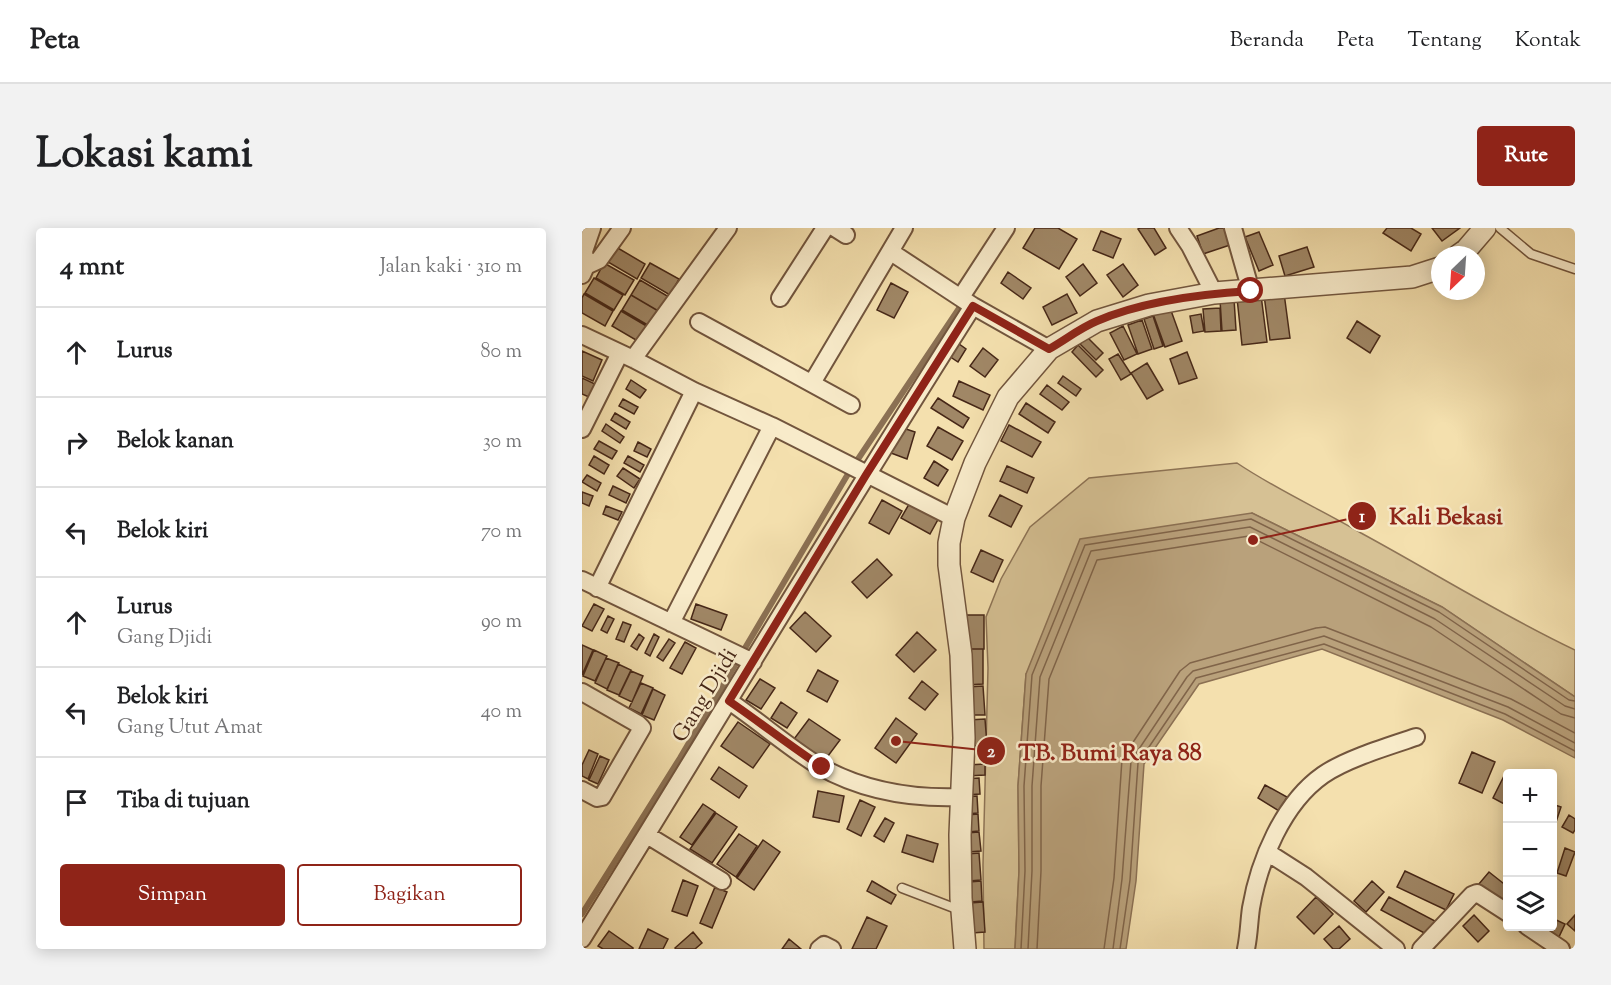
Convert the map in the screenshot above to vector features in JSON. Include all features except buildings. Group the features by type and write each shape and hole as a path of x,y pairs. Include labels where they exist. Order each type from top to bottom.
{"street":[{"path":"584,271 584,251 592,228"},
{"path":"584,271 599,260 622,228"},
{"path":"582,429 626,356 728,228"},
{"path":"780,298 825,228"},
{"path":"812,383 904,228"},
{"name":"Gang Djidi","path":"582,939 866,475 967,302 1006,228"},
{"path":"1178,228 1214,293"},
{"path":"1233,228 1251,291"},
{"path":"1469,246 1485,228"},
{"path":"891,252 967,302 1049,349"},
{"path":"965,949 960,835 964,738 961,655 948,565 949,543 954,518 975,463 1008,398 1049,349 1097,321 1149,305 1214,293 1412,277 1431,270"},
{"path":"699,322 850,405"},
{"path":"582,335 694,391 772,426 954,518"},
{"path":"597,588 694,391"},
{"path":"671,623 772,426"},
{"path":"582,580 753,662"},
{"path":"582,692 642,728 602,797 597,798 582,790"},
{"path":"729,701 803,755 847,779 904,795 930,798 962,797"},
{"path":"1246,949 1252,906 1267,852 1281,821 1301,796 1323,775 1360,757 1416,736"},
{"path":"647,835 722,881"},
{"path":"1267,852 1306,877 1396,949"},
{"path":"1421,949 1472,895 1477,893 1503,910"},
{"path":"1533,931 1561,949"},
{"path":"819,949 824,945 832,949"}],"lane":[{"path":"1500,228 1531,254 1575,270"},
{"path":"903,888 962,911"}],"shaded area":[{"path":"1237,463 1267,482 1494,608 1575,650 1575,697 1442,607 1252,513 1026,674 1018,786 1019,871 1015,949 984,949 983,865 988,668 986,617 1001,579 1030,527 1089,478"}],"water":[{"path":"1252,513 1442,607 1575,697 1575,758 1503,720 1322,649 1199,684 1144,764 1136,881 1126,949 1015,949 1019,871 1018,786 1026,674 1080,539"}],"waterway":[{"path":"582,914 680,758 848,474 964,301"}],"place":[{"name":"Kali Bekasi","path":"1253,540"},
{"name":"TB. Bumi Raya 88","path":"896,741"}],"route":[{"path":"822,767 729,701 866,475 973,306 1049,349 1097,321 1149,305 1214,293 1251,291"}]}
